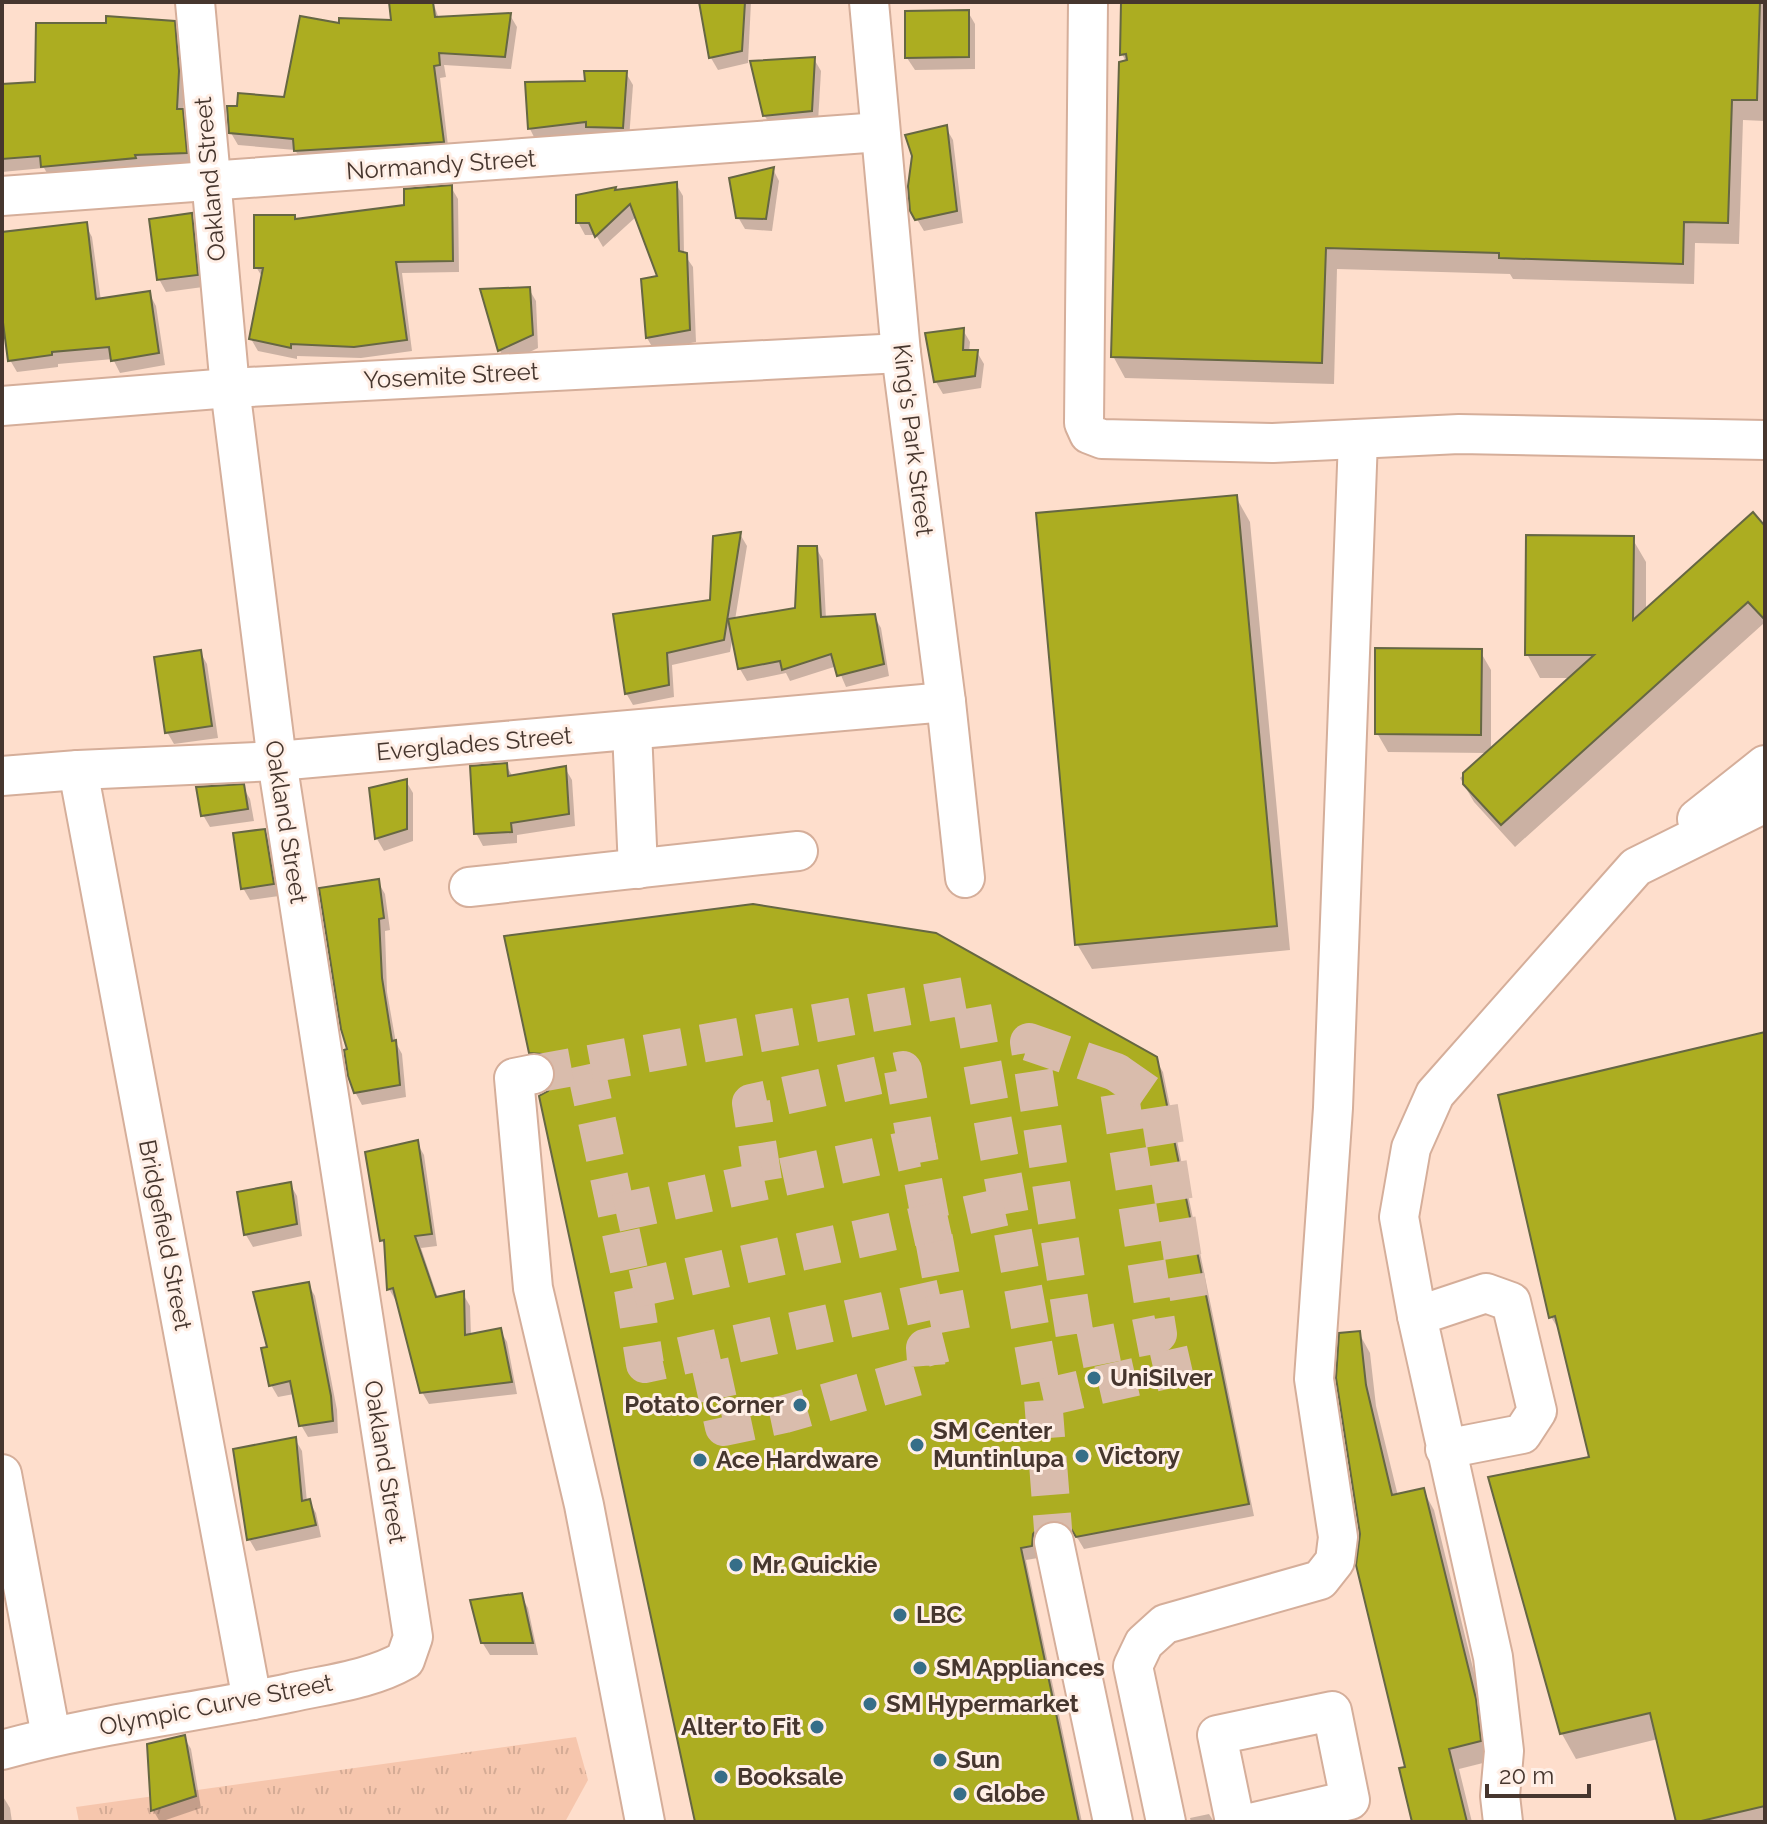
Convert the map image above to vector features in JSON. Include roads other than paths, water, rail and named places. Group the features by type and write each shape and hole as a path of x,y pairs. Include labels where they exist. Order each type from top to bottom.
{"street":[{"name":"Oakland Street","path":"195,2 230,388 277,761 413,1637"},
{"name":"King's Park Street","path":"869,2 901,353 946,702 965,878"},
{"path":"1088,2 1084,423 1089,434 1102,439 1273,443 1459,434 1765,440"},
{"name":"Normandy Street","path":"2,196 880,132"},
{"name":"Yosemite Street","path":"2,406 230,388 901,353"},
{"path":"1166,1822 1133,1666 1144,1643 1165,1624 1320,1580 1335,1561 1338,1537 1314,1379 1333,1108 1358,439"},
{"name":"Everglades Street","path":"2,776 277,761 946,702"},
{"path":"632,730 638,869"},
{"path":"1503,1822 1500,1796 1504,1751 1495,1670 1445,1449 1399,1217 1411,1148 1435,1094 1636,867 1765,765"},
{"name":"Bridgefield Street","path":"78,770 252,1700"},
{"path":"1636,867 1765,803"},
{"path":"469,887 798,851"},
{"path":"534,1074 514,1078 533,1288 584,1505 645,1822"},
{"path":"1417,1316 1486,1293 1511,1302 1537,1411 1522,1434 1445,1449"},
{"path":"2,1474 13,1593 51,1736"},
{"path":"1054,1542 1113,1822"},
{"name":"Olympic Curve Street","path":"2,1750 51,1736 382,1673 405,1660 413,1637"},
{"path":"1235,1822 1217,1735 1332,1711 1350,1800 1255,1822"}],"tunnel":[{"path":"534,1074 970,995 1043,1398 1054,1542"},
{"path":"1029,1042 1116,1072 1158,1334 1077,1350 1029,1042"},
{"path":"585,1065 633,1289 645,1364 943,1298"},
{"path":"763,1181 751,1103 903,1070 917,1148"},
{"path":"1116,1072 1158,1101 1189,1298"},
{"path":"616,1213 917,1148 953,1341 925,1348 927,1374 785,1414 724,1427 707,1350"},
{"path":"633,1289 1008,1206"},
{"path":"1043,1398 1192,1364"}],"place":[{"name":"UniSilver","path":"1094,1378"},
{"name":"Potato Corner","path":"800,1405"},
{"name":"SM Center Muntinlupa","path":"917,1445"},
{"name":"Victory","path":"1082,1456"},
{"name":"Ace Hardware","path":"700,1460"},
{"name":"Mr. Quickie","path":"736,1565"},
{"name":"LBC","path":"900,1615"},
{"name":"SM Appliances","path":"920,1668"},
{"name":"SM Hypermarket","path":"870,1704"},
{"name":"Alter to Fit","path":"817,1727"},
{"name":"Sun","path":"940,1760"},
{"name":"Booksale","path":"721,1777"},
{"name":"Globe","path":"960,1794"}]}
